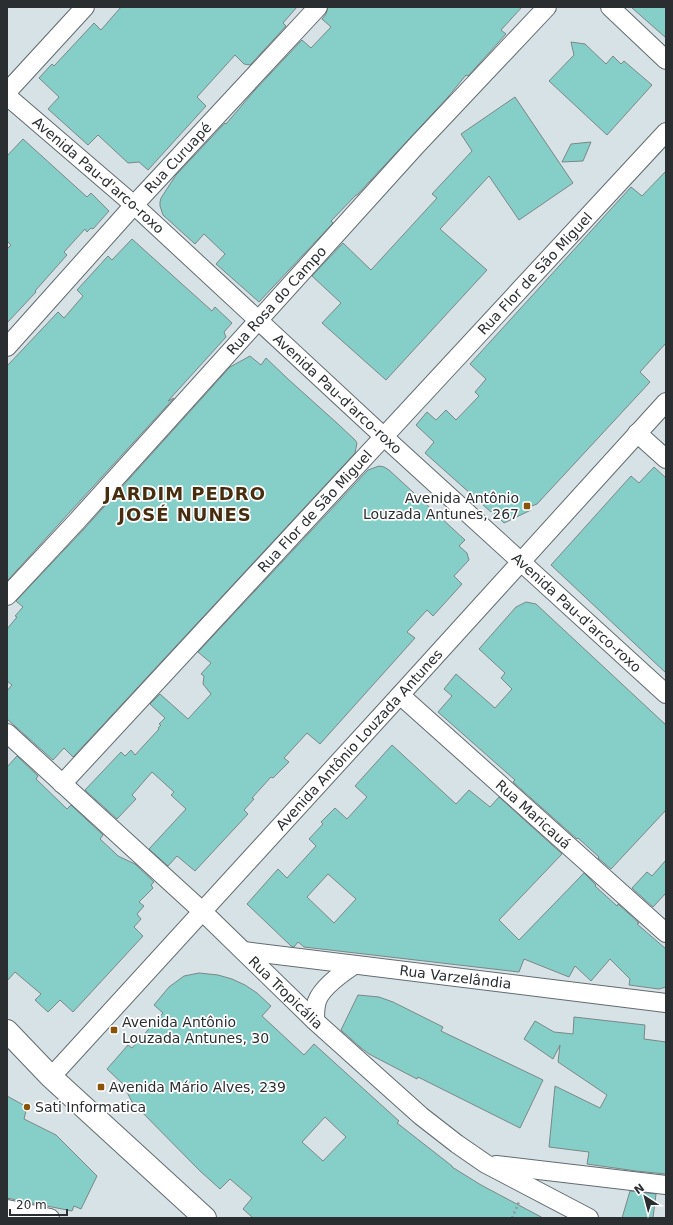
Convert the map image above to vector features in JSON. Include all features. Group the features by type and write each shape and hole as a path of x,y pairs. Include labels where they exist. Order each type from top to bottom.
{"street":[{"path":"7,92 85,7"},
{"name":"Rua Curuapé","path":"7,347 134,205 318,7"},
{"name":"Rua Rosa do Campo","path":"7,596 416,147 547,7"},
{"path":"610,7 666,60"},
{"name":"Avenida Pau-d'arco-roxo","path":"7,96 134,205 383,436 666,694"},
{"name":"Rua Flor de São Miguel","path":"62,784 666,132"},
{"name":"Avenida Antônio Louzada Antunes","path":"51,1077 666,402"},
{"path":"637,433 666,459"},
{"name":"Rua Maricauá","path":"400,695 666,934"},
{"name":"Rua Tropicália","path":"7,733 202,911 244,951 264,974 421,1116 486,1164 589,1218"},
{"name":"Rua Varzelândia","path":"244,951 666,1003"},
{"path":"315,1021 316,1004 325,988 340,974 354,965"},
{"path":"7,1031 51,1077 206,1218"},
{"path":"486,1164 666,1185"},
{"path":"7,1209 50,1218"}],"building":[{"path":"121,7 297,7 283,23 286,26 250,65 244,64 235,55 197,97 206,106 148,170 139,162 128,163 98,135 88,145 48,109 59,97 39,78 52,64 54,66 94,23 101,30"},
{"path":"328,7 522,7 501,30 506,34 468,76 466,75 448,97 357,195 331,221 333,223 259,302 216,264 225,254 204,234 195,244 163,215 160,202 176,175 225,123 226,124 255,90 302,40 311,48 331,27 322,19 326,14"},
{"path":"631,7 666,7 666,38"},
{"path":"571,42 585,44 606,64 613,56 621,64 624,61 652,85 607,135 549,81 574,55"},
{"path":"515,97 573,183 519,220 489,176 440,229 487,270 386,380 322,323 341,303 312,276 343,243 371,270 437,198 432,194 472,151 461,134"},
{"path":"23,139 87,197 91,193 109,211 93,229 91,228 87,232 85,229 64,252 67,255 35,291 36,292 7,323 7,249 11,245 7,241 7,156"},
{"path":"591,142 583,161 562,162 571,144"},
{"path":"666,171 666,343 640,372 650,382 537,504 529,507 531,510 504,523 425,453 434,442 416,425 427,412 436,420 446,410 456,420 479,396 475,392 486,379 470,364 631,187 642,196"},
{"path":"132,239 212,311 215,307 232,323 224,332 226,337 168,401 174,398 7,581 7,366 58,312 64,318 83,296 77,290 108,256 112,260"},
{"path":"250,356 261,365 266,358 338,424 357,443 355,453 73,757 64,748 53,760 7,719 7,691 12,685 7,681 7,629 23,607 16,601 85,528 230,367"},
{"path":"379,466 389,470 465,540 459,546 467,553 469,560 454,576 462,584 433,616 427,610 407,632 415,638 320,744 307,733 284,758 289,762 273,778 271,777 252,798 254,799 244,810 248,814 195,871 177,856 168,866 149,849 186,809 171,795 174,792 152,772 132,795 136,799 117,819 85,790 121,752 125,756 131,750 135,755 159,729 158,728 161,725 159,724 165,718 150,704 160,694 188,719 211,694 203,684 204,676 201,674 211,663 198,652 368,470"},
{"path":"654,467 666,478 666,673 551,565 631,476 639,483"},
{"path":"526,602 536,604 666,725 666,810 611,869 578,838 577,839 513,782 515,780 438,712 452,696 444,689 456,674 495,708 512,689 501,678 505,673 479,649 516,607"},
{"path":"392,745 456,804 469,790 490,807 499,797 562,854 499,920 519,940 584,873 596,885 595,886 617,906 618,904 639,923 637,924 666,949 666,987 659,989 629,985 630,979 610,959 591,981 575,966 569,977 524,959 519,972 304,947 298,942 294,947 291,946 247,904 278,869 287,878 316,846 309,839 323,824 321,822 335,808 347,819 367,797 355,786","holes":["328,874 356,899 334,923 307,897"]},
{"path":"17,756 38,776 36,779 67,809 71,805 103,835 100,839 118,856 135,864 154,882 151,885 153,888 139,902 144,906 137,914 141,919 134,927 143,936 73,1012 60,1000 48,1012 35,1000 41,994 15,972 7,981 7,767"},
{"path":"666,860 666,893 653,907 632,888 647,872 652,876"},
{"path":"199,973 218,975 245,985 257,993 271,1006 262,1016 304,1055 314,1044 399,1121 397,1123 452,1167 481,1185 543,1218 253,1218 243,1209 252,1198 230,1179 220,1189 200,1171 132,1102 123,1084 107,1069 128,1045 132,1048 163,1013 154,1005 169,987 184,976","holes":["325,1117 346,1137 323,1161 302,1142"]},
{"path":"358,995 379,997 393,1002 443,1027 441,1031 543,1080 520,1128 418,1077 417,1079 369,1054 360,1047 341,1030"},
{"path":"574,1017 645,1025 644,1039 666,1042 666,1174 587,1164 589,1152 549,1147 555,1086 600,1108 607,1095 558,1062 560,1045 553,1059 524,1039 535,1021 554,1032 573,1034"},
{"path":"7,1096 27,1107 24,1119 56,1135 97,1176 81,1209 74,1206 72,1211 7,1198"},
{"path":"630,1191 656,1194 653,1218 622,1218"}],"place":[{"name":"Avenida Antônio Louzada Antunes, 267","path":"527,506"},
{"name":"Avenida Antônio Louzada Antunes, 30","path":"114,1030"},
{"name":"Avenida Mário Alves, 239","path":"101,1087"},
{"name":"Sati Informatica","path":"27,1107"}],"district":[{"name":"JARDIM PEDRO JOSÉ NUNES","path":"185,504"}]}
